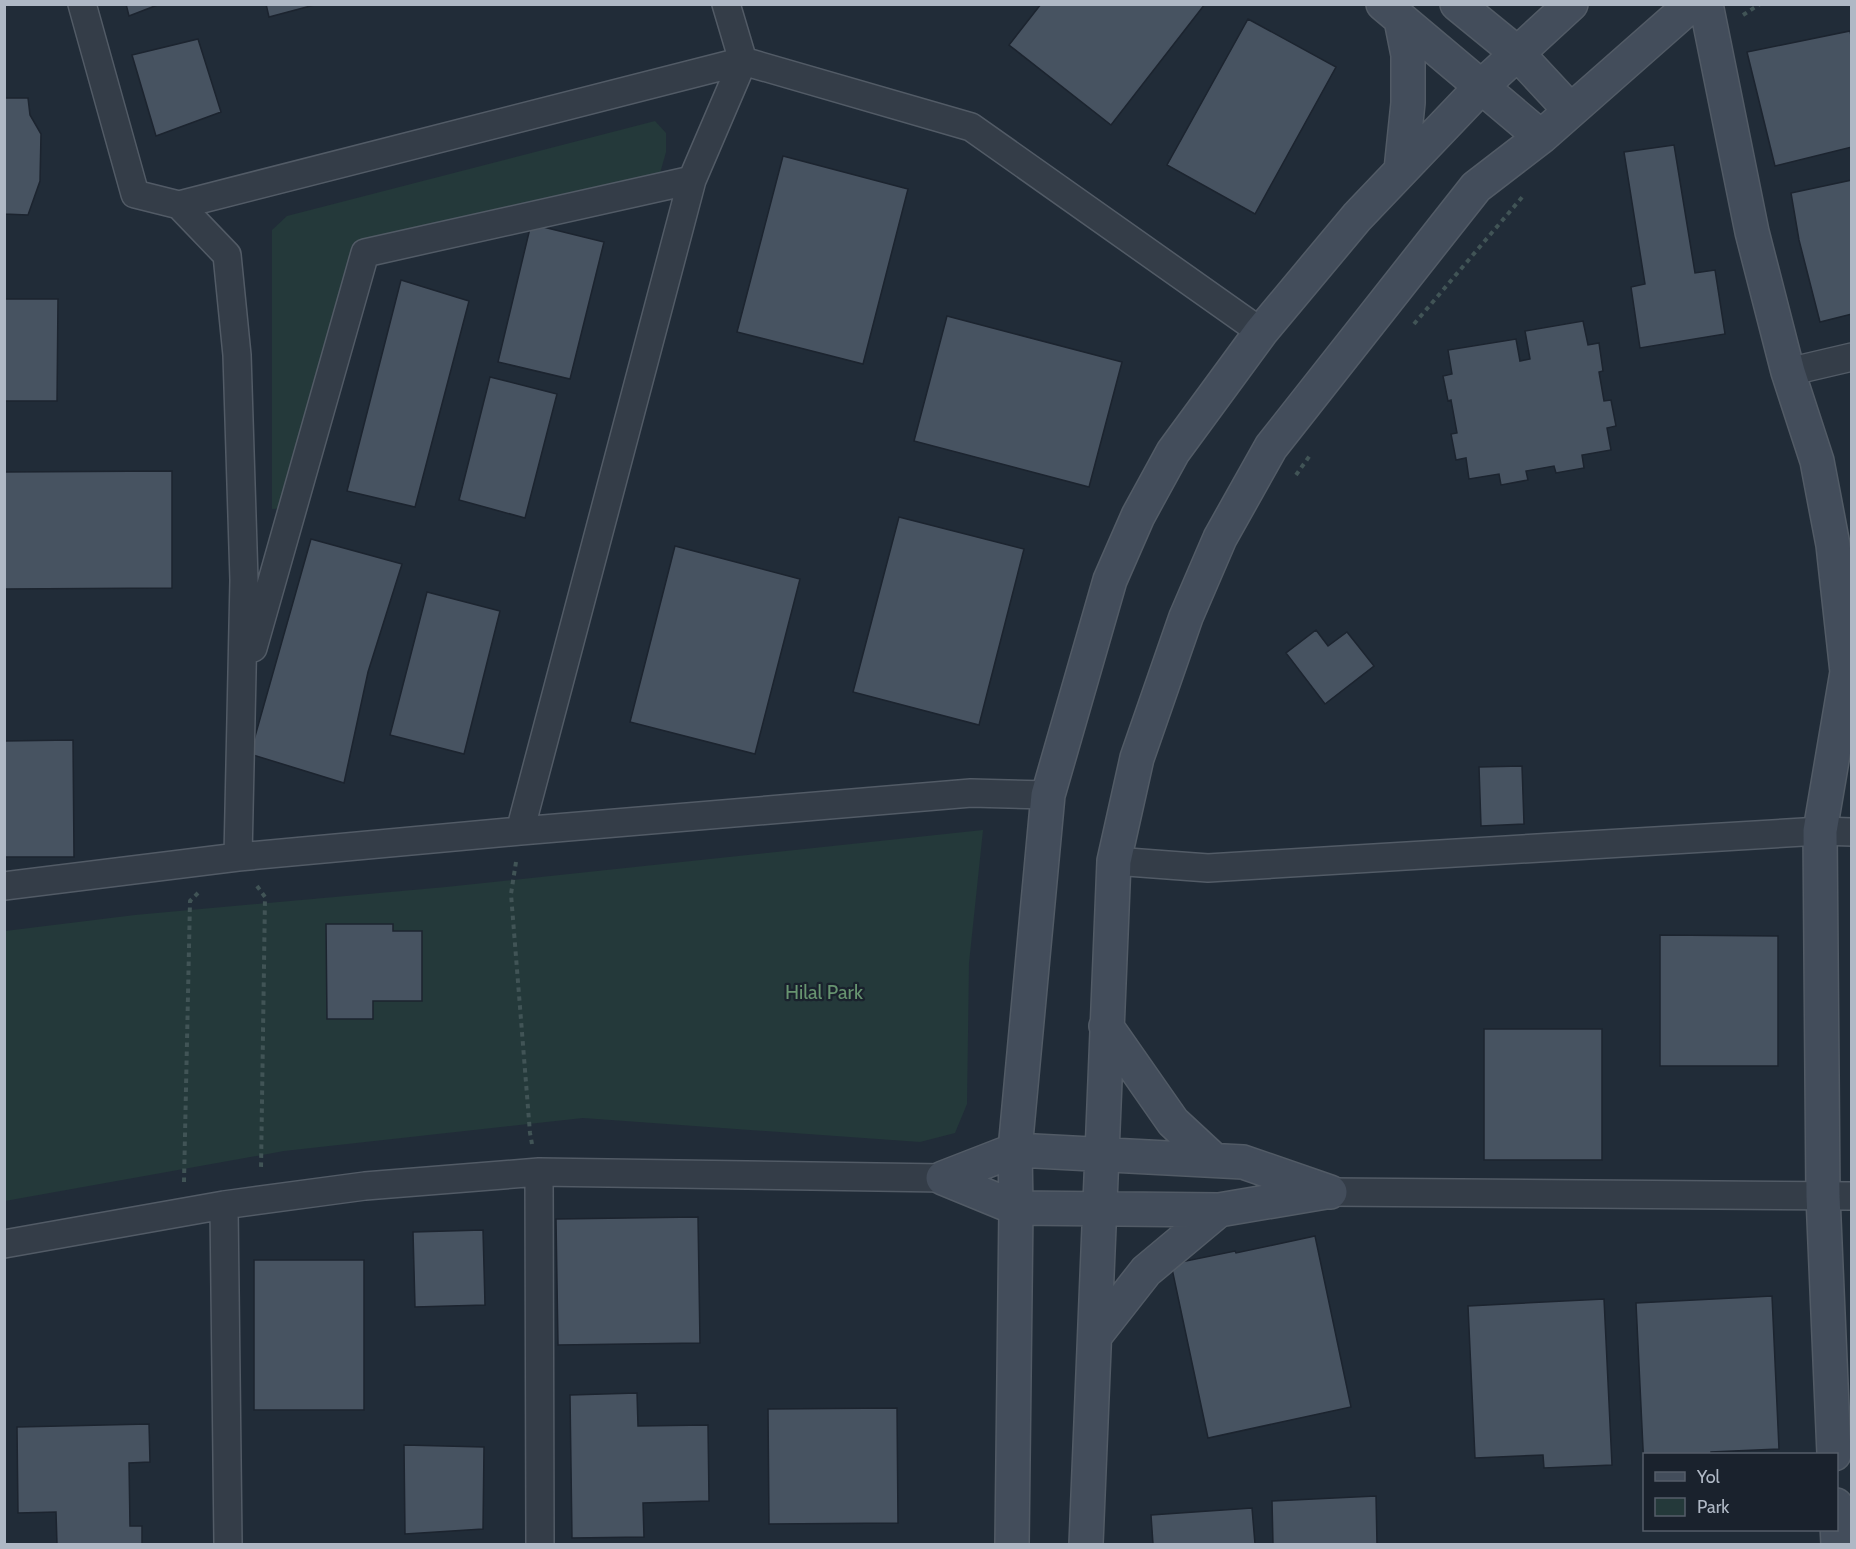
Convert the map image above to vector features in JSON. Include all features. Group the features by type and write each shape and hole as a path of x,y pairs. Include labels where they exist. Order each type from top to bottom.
{"main road":[{"path":"1456,4 1517,53 1570,110"},
{"path":"1012,1545 1015,1150 1048,795 1110,580 1138,516 1173,452 1261,332 1357,217 1401,170 1482,86 1571,4"},
{"path":"1086,1545 1114,861 1137,759 1186,617 1220,538 1271,447 1476,187 1541,137 1692,4"},
{"path":"1706,4 1752,232 1788,372 1817,461 1833,545 1849,672 1836,832 1837,1196 1834,1453"},
{"path":"1392,12 1541,137"},
{"path":"1392,12 1408,55 1408,103 1401,170"},
{"path":"1106,1026 1173,1122 1214,1161"},
{"path":"943,1178 1015,1150 1243,1162 1330,1192"},
{"path":"943,1178 1016,1208 1219,1210 1330,1192"},
{"path":"1095,1336 1146,1271 1219,1210"}],"street":[{"path":"82,4 135,194 179,205 743,61 971,128 1261,332"},
{"path":"520,831 692,180 743,61 726,4"},
{"path":"243,685 366,253 692,180"},
{"path":"179,205 227,255 238,367 244,580 238,857"},
{"path":"1788,372 1851,357"},
{"path":"4,886 238,857 520,831 971,793 1048,795"},
{"path":"1114,861 1208,868 1836,832"},
{"path":"4,1244 224,1205 365,1186 538,1172 943,1178"},
{"path":"538,1172 540,1545"},
{"path":"1330,1192 1837,1196"},
{"path":"224,1205 228,1545"}],"path":[{"path":"1713,39 1760,4"},
{"path":"1407,333 1532,188"},
{"path":"1295,477 1313,452"},
{"path":"520,831 511,894 530,1133 538,1172"},
{"path":"183,1213 190,901 238,857 265,897 260,1201"}],"green space":[{"path":"655,121 666,133 666,152 657,184 360,269 296,508 272,509 272,230 287,216"},
{"name":"Hilal Park","path":"983,830 969,963 967,1104 955,1133 920,1142 583,1118 284,1151 5,1201 5,931 135,915 446,887"}],"building":[{"path":"126,4 160,4 129,16"},
{"path":"266,4 318,4 269,17"},
{"path":"1041,4 1205,4 1111,125 1009,45"},
{"path":"1248,19 1336,67 1255,214 1167,165"},
{"path":"1850,31 1852,40 1852,147 1775,166 1747,52"},
{"path":"198,39 221,112 156,136 132,55"},
{"path":"4,98 28,98 30,115 41,134 40,181 28,215 4,214"},
{"path":"1674,145 1695,273 1715,270 1725,334 1640,348 1631,287 1645,284 1624,152"},
{"path":"783,156 908,189 863,364 737,332"},
{"path":"1852,180 1852,314 1820,322 1799,240 1791,193"},
{"path":"531,224 604,242 570,379 498,362"},
{"path":"401,280 469,301 415,507 347,491"},
{"path":"4,299 58,299 57,401 4,401"},
{"path":"947,316 1122,362 1089,487 914,441"},
{"path":"1583,321 1588,345 1599,343 1603,371 1599,372 1604,401 1611,400 1616,426 1607,428 1611,450 1582,455 1584,468 1556,473 1554,466 1526,471 1528,480 1501,485 1499,474 1469,479 1466,458 1456,460 1451,434 1457,433 1451,400 1448,401 1443,376 1452,374 1448,350 1516,339 1520,361 1530,359 1525,331"},
{"path":"490,377 557,394 525,518 459,500"},
{"path":"172,471 172,588 4,589 4,472"},
{"path":"899,517 1024,549 979,725 853,692"},
{"path":"311,539 402,564 368,672 344,783 250,754"},
{"path":"675,546 800,579 755,754 630,722"},
{"path":"427,592 500,611 464,754 390,735"},
{"path":"1316,630 1328,646 1347,632 1374,666 1325,704 1286,653"},
{"path":"73,740 74,857 4,857 4,741"},
{"path":"1522,766 1524,824 1481,826 1479,767"},
{"path":"326,924 393,924 393,931 422,931 422,1001 373,1001 373,1019 327,1019"},
{"path":"1660,935 1778,936 1778,1066 1660,1066"},
{"path":"1484,1029 1602,1029 1602,1160 1484,1160"},
{"path":"698,1217 700,1343 558,1345 556,1219"},
{"path":"483,1230 485,1305 415,1307 413,1232"},
{"path":"1315,1236 1351,1407 1208,1438 1171,1264"},
{"path":"254,1260 364,1260 364,1410 254,1410"},
{"path":"1772,1296 1779,1449 1711,1453 1643,1453 1636,1303"},
{"path":"1604,1299 1612,1465 1544,1468 1543,1455 1475,1458 1468,1306"},
{"path":"637,1393 638,1426 708,1425 709,1501 643,1503 644,1537 572,1538 570,1395"},
{"path":"897,1408 898,1523 769,1524 768,1409"},
{"path":"149,1424 150,1462 129,1463 130,1526 142,1526 142,1544 57,1544 56,1512 18,1513 17,1427"},
{"path":"404,1445 484,1447 483,1529 405,1534"},
{"path":"1376,1496 1377,1544 1273,1544 1272,1501"},
{"path":"1252,1508 1255,1544 1153,1544 1151,1515"}]}
